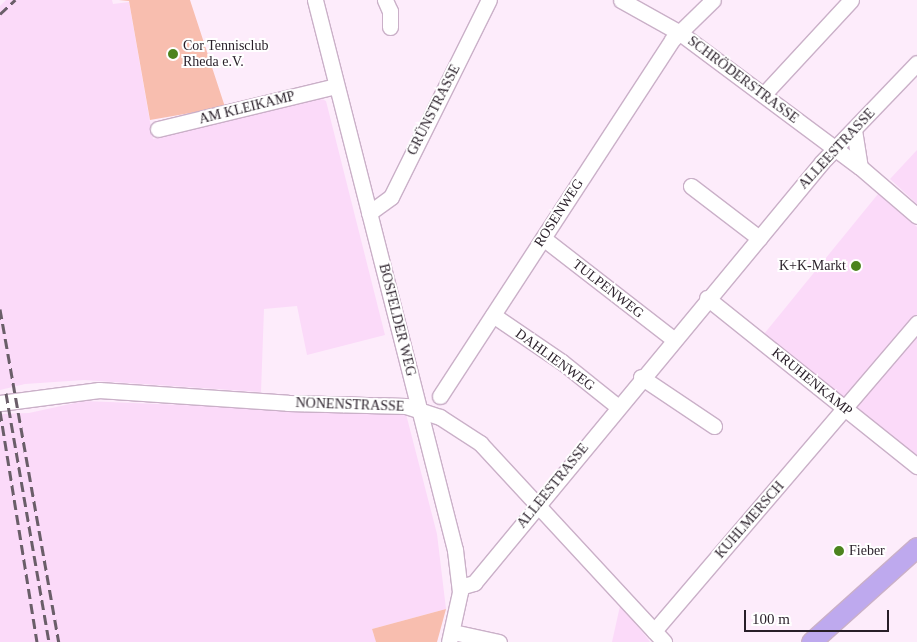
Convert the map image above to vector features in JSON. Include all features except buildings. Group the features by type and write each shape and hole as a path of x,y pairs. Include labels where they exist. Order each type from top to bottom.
{"main road":[{"path":"811,642 917,547"}],"street":[{"name":"BOSFELDER WEG","path":"315,0 455,550 460,587 451,637"},
{"path":"385,0 390,12 390,27"},
{"name":"GRÜNSTRASSE","path":"369,213 391,197 489,0"},
{"name":"SCHRÖDERSTRASSE","path":"621,0 680,33 764,94 834,150 860,167 917,216"},
{"name":"ROSENWEG","path":"440,396 680,33 713,0"},
{"path":"764,94 851,0"},
{"name":"ALLEESTRASSE","path":"460,587 474,584 617,406 707,298 834,150 917,63"},
{"name":"AM KLEIKAMP","path":"158,129 336,86"},
{"path":"854,130 860,167"},
{"path":"691,186 759,238"},
{"name":"TULPENWEG","path":"543,238 673,339"},
{"name":"KRUHENKAMP","path":"707,298 917,466"},
{"name":"DAHLIENWEG","path":"493,315 562,362 617,406"},
{"name":"KUHLMERSCH","path":"659,637 917,322"},
{"path":"641,377 714,426"},
{"name":"NONENSTRASSE","path":"0,402 99,390 288,403 406,406 419,410 458,426 480,443 659,637"},
{"path":"451,637 499,642"}],"shaded area":[{"path":"6,0 112,0 113,4 129,2 153,139 320,98 326,101 385,335 307,355 297,306 264,309 261,392 84,380 25,384 0,390 0,6"},
{"name":"Cor Tennisclub Rheda e.V.","path":"119,0 190,0 225,107 150,120 129,1"},
{"path":"917,150 917,204 890,179"},
{"path":"878,194 917,227 917,457 764,334"},
{"path":"84,401 406,414 437,534 446,609 372,629 376,642 0,642 0,414 29,413"},
{"path":"620,606 645,635 650,642 612,642"},
{"path":"446,609 437,642 376,642 372,629"}],"railway":[{"path":"0,14 15,0"},
{"path":"0,309 59,642"},
{"path":"6,393 49,642"},
{"path":"0,411 37,642"}],"place":[{"name":"Cor Tennisclub Rheda e.V.","path":"173,54"},
{"name":"K+K-Markt","path":"856,266"},
{"name":"Fieber","path":"839,551"}]}
